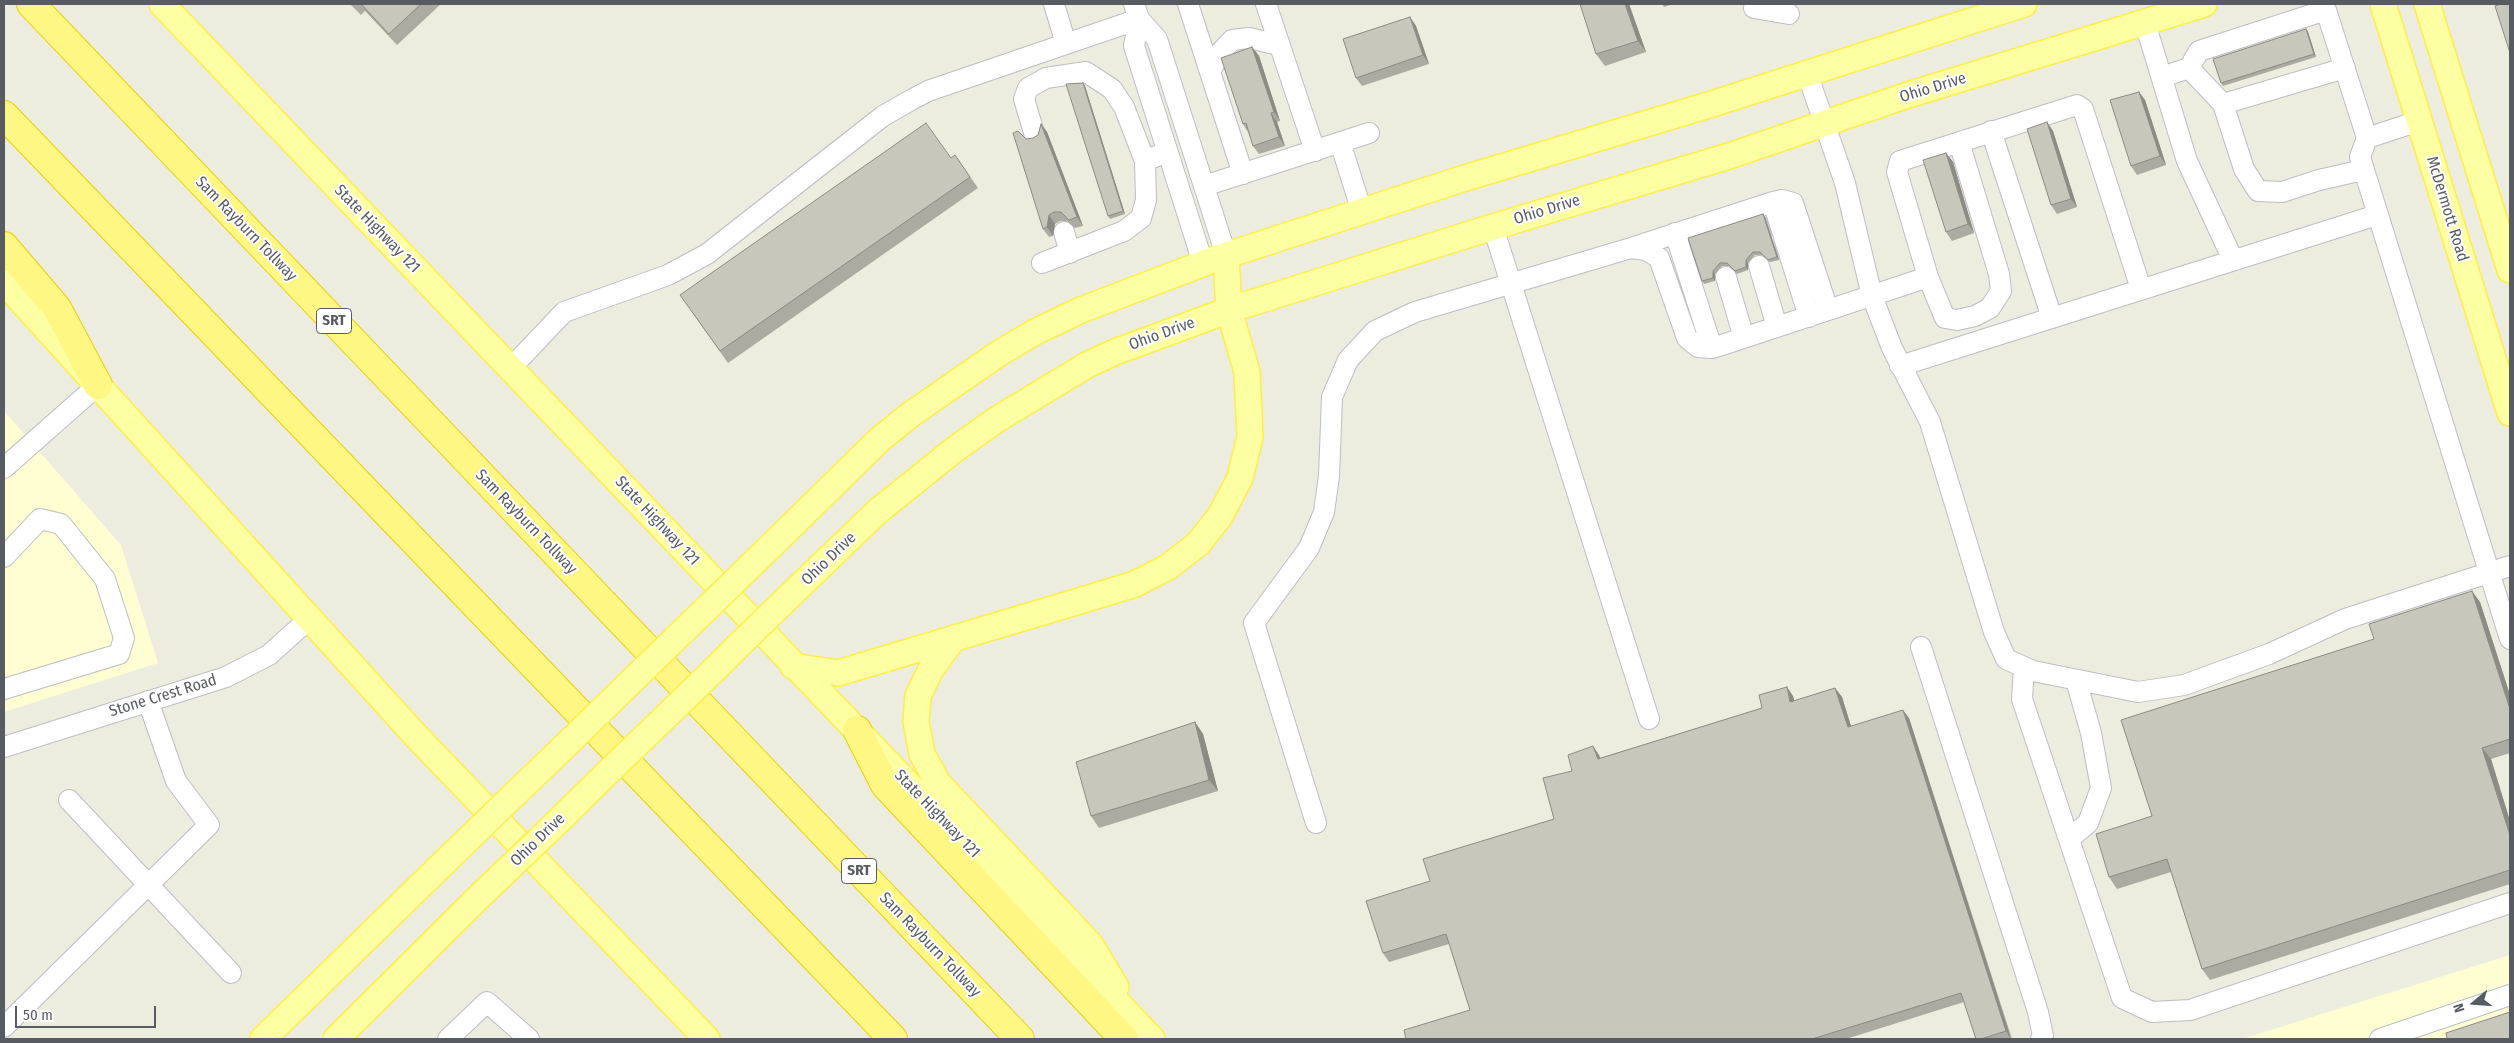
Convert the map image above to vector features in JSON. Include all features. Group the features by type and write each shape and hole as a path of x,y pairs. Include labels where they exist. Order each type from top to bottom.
{"highway":[{"name":"Sam Rayburn Tollway","path":"31,4 1020,1039"},
{"path":"4,115 893,1039"},
{"path":"4,246 57,308 98,385"},
{"path":"857,730 885,785 1138,1035"}],"main road":[{"name":"State Highway 121","path":"162,4 793,666 857,730"},
{"path":"263,1039 879,440 962,377 1035,332 1081,310 1215,259 1465,178 1712,104 2024,4"},
{"name":"Ohio Drive","path":"336,1039 484,892 886,505 954,450 996,420 1087,365 1153,336 1229,310 1728,156 1908,95 2204,4"},
{"name":"McDermott Road","path":"2383,4 2510,414"},
{"path":"2427,4 2510,270"},
{"path":"793,666 838,673 1135,584 1168,568 1198,544 1220,516 1240,478 1250,437 1247,372 1215,259"},
{"path":"4,282 417,737 707,1039"},
{"path":"954,638 931,669 918,696 916,721 922,754 938,783 1090,944 1138,1035"}],"street":[{"path":"1054,4 1066,44"},
{"path":"1188,4 1243,174"},
{"path":"1266,4 1315,151"},
{"path":"1754,8 1789,14"},
{"path":"2162,77 2189,68 2199,51 2326,10 2367,138 2360,157 2510,639"},
{"path":"511,368 564,312 668,275 707,254 883,116 928,91 1066,44 1137,11"},
{"path":"1137,11 1134,46 1168,152 1215,259"},
{"path":"1137,11 1157,39 1204,186 1215,259"},
{"path":"2145,23 2187,161 2233,260"},
{"path":"1210,72 1219,54 1232,40 1249,38 1279,45"},
{"path":"2189,68 2223,104 2244,169 2258,191 2282,192 2318,180 2364,170"},
{"path":"2223,104 2345,68"},
{"path":"1034,136 1024,99 1028,88 1046,78 1086,72 1112,89 1124,108 1145,161 1146,200 1141,218 1124,231 1042,263"},
{"path":"1807,72 1845,183 1872,296 1900,366 1930,422 1994,632 2006,659 2024,667 2076,680 2138,692 2184,685 2269,654 2345,619 2510,566"},
{"path":"1959,142 1999,274 2000,291 1990,308 1975,316 1957,320 1945,318 1928,277 1897,172 1900,161 1959,142 2069,107 2081,106 2141,289"},
{"path":"2367,138 2419,121"},
{"path":"1991,132 2052,318"},
{"path":"1204,186 1369,133"},
{"path":"1340,142 1362,212"},
{"path":"1145,161 1168,152"},
{"path":"1316,824 1254,623 1309,548 1324,512 1329,476 1332,397 1348,360 1374,331 1415,312 1631,248 1727,222 1782,200 1793,203 1828,310"},
{"path":"1900,366 2377,215"},
{"path":"1727,222 1789,320"},
{"path":"1727,222 1730,339"},
{"path":"1493,227 1648,719"},
{"path":"1064,232 1070,253"},
{"path":"1631,248 1646,250 1659,258 1687,338 1698,347 1828,310 1928,277"},
{"path":"1743,272 1789,320"},
{"path":"1730,339 1743,272"},
{"path":"1730,339 1743,272"},
{"path":"4,468 98,385"},
{"path":"4,557 40,518 60,524 105,579 124,638 119,654 4,689"},
{"name":"Stone Crest Road","path":"4,747 226,677 269,655 309,619"},
{"path":"1921,647 2038,1012 2043,1036 2041,1039"},
{"path":"2024,667 2022,699 2122,998 2152,1012 2190,1010 2510,904"},
{"path":"2069,839 2088,823 2101,788 2091,733 2076,680"},
{"path":"4,1027 209,825 176,781 148,701"},
{"path":"69,800 230,973"},
{"path":"2380,1039 2510,995"},
{"path":"448,1039 487,1002 529,1039"}],"shaded area":[{"path":"4,411 121,545 158,663 4,712"},
{"path":"2510,955 2510,1039 2242,1039"}],"building":[{"path":"361,4 421,4 389,34"},
{"path":"1580,4 1625,4 1638,41 1596,54"},
{"path":"2510,4 2510,53 2495,6"},
{"path":"1410,17 1423,55 1356,78 1343,39"},
{"path":"2306,29 2314,54 2221,83 2213,59"},
{"path":"1252,47 1274,112 1271,113 1279,137 1253,146 1246,123 1243,124 1221,58"},
{"path":"1083,83 1123,211 1108,216 1066,84"},
{"path":"2139,92 2160,156 2131,166 2110,100"},
{"path":"2047,122 2071,199 2051,205 2027,129"},
{"path":"926,123 951,158 955,155 970,177 720,351 680,295"},
{"path":"1041,124 1077,217 1069,220 1061,212 1054,212 1049,215 1047,227 1043,229 1013,133 1018,131 1026,139 1033,138 1038,135"},
{"path":"1946,153 1968,224 1946,232 1923,160"},
{"path":"1763,214 1777,257 1768,260 1760,252 1753,252 1746,260 1746,267 1735,271 1727,263 1720,263 1713,271 1713,278 1702,281 1688,238"},
{"path":"2472,591 2510,709 2510,739 2482,748 2510,835 2510,870 2202,969 2167,859 2109,877 2096,834 2152,816 2121,720 2374,639 2369,624"},
{"path":"1787,687 1790,702 1835,688 1848,727 1903,710 2006,1031 1976,1039 1961,993 1812,1039 1406,1039 1404,1030 1470,1010 1446,934 1383,953 1366,901 1430,881 1423,859 1554,819 1543,778 1572,771 1568,755 1593,746 1598,759 1762,708 1759,695"},
{"path":"1195,722 1209,780 1091,816 1076,762"},
{"path":"2510,1012 2510,1039 2447,1039 2446,1033"}],"tunnel":[{"path":"1766,217 1780,259"}]}
